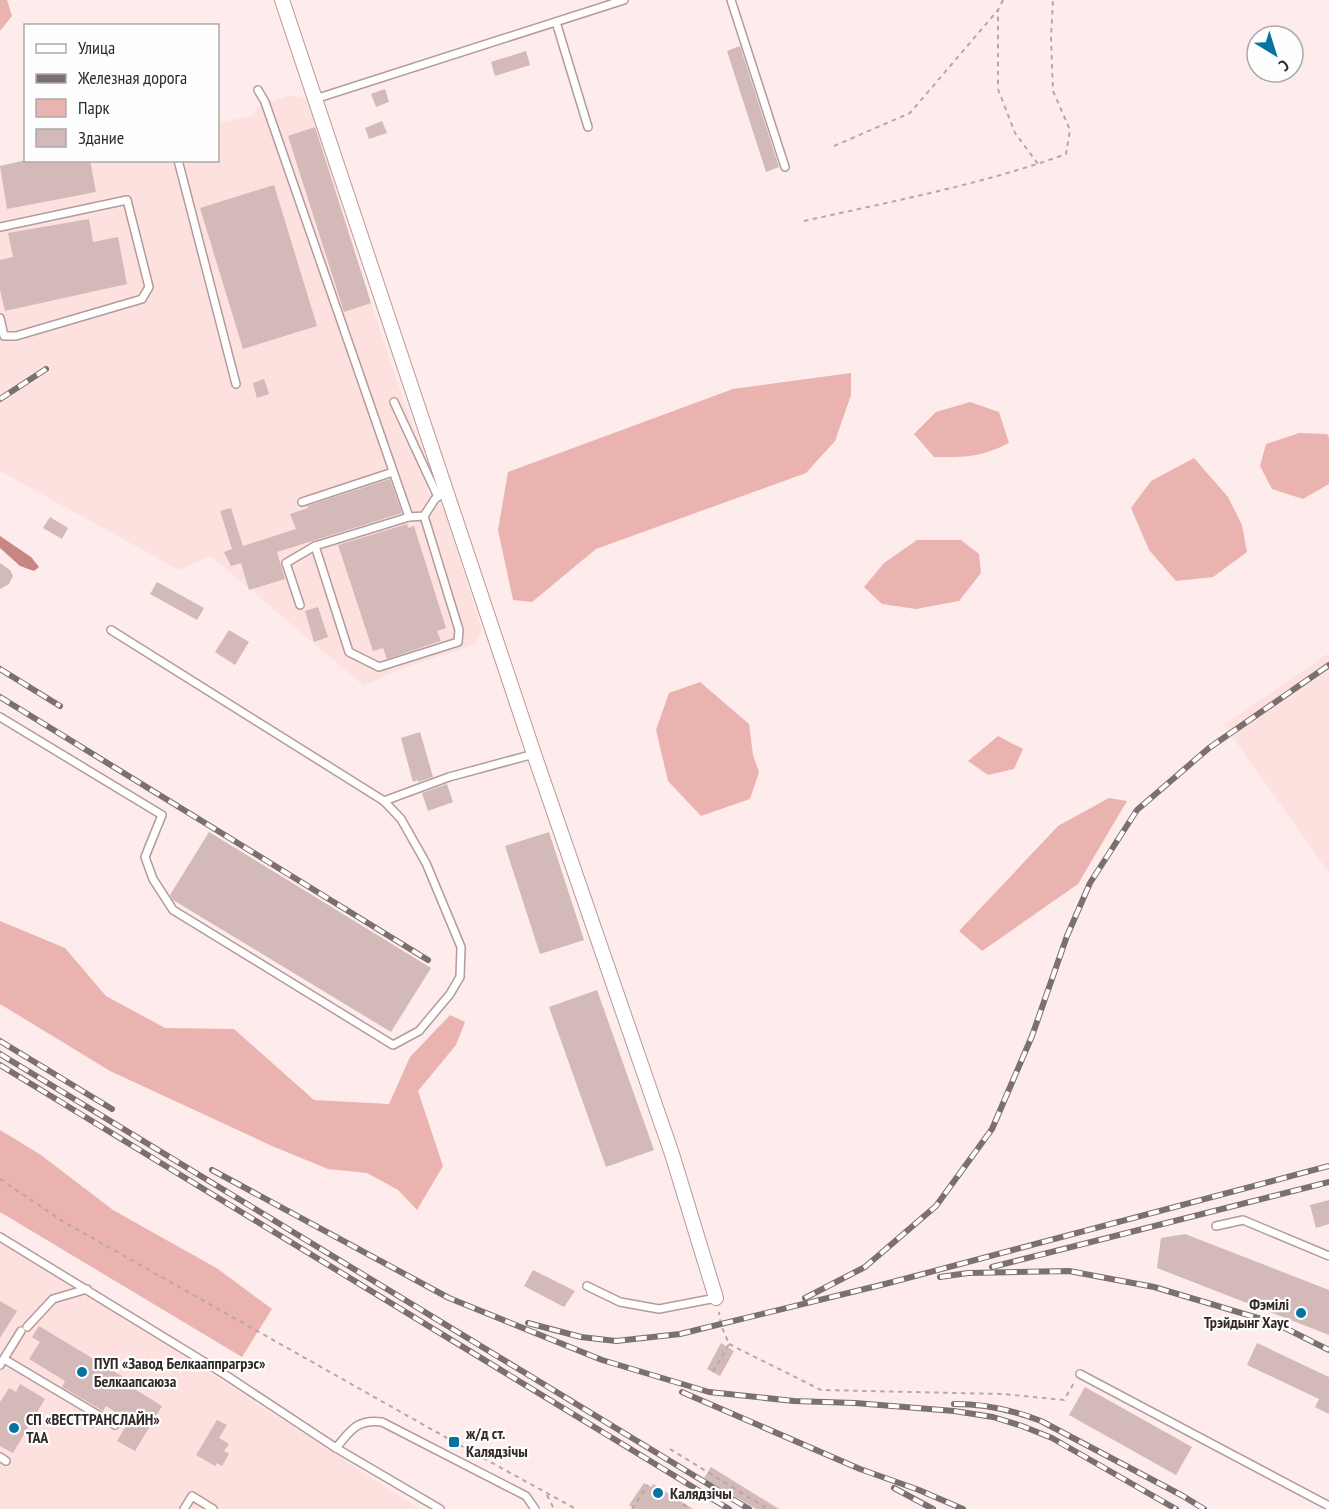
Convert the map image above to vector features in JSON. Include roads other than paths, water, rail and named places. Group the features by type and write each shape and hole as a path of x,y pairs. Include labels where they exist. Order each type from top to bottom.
{"street":[{"path":"282,0 442,494 672,1154 716,1298"}],"lane":[{"path":"315,99 624,0"},
{"path":"731,0 785,167"},
{"path":"556,22 588,127"},
{"path":"258,90 266,102 409,517"},
{"path":"179,162 236,384"},
{"path":"0,227 127,200 149,287 142,299 16,336 4,336 0,318"},
{"path":"300,605 286,563 315,546 409,517 424,516 442,494 394,402"},
{"path":"302,502 393,472"},
{"path":"315,546 349,652 379,667 458,642 459,630 424,516"},
{"path":"0,717 162,815 145,857 153,879 173,910 393,1045 419,1031 450,994 460,977 461,947 426,863 401,819 384,801 111,630"},
{"path":"384,801 449,777 534,754"},
{"path":"1216,1226 1243,1220 1329,1256"},
{"path":"0,1237 224,1374 336,1448 440,1509"},
{"path":"587,1286 620,1302 659,1309 716,1298"},
{"path":"87,1289 53,1299 24,1329 2,1362 115,1425"},
{"path":"1080,1374 1329,1506"},
{"path":"336,1448 354,1427 362,1422 382,1422 526,1496 535,1509"},
{"path":"184,1509 192,1496 213,1509"}],"railway":[{"path":"0,399 46,369"},
{"path":"805,1298 865,1267 936,1206 992,1129 1032,1036 1067,936 1090,883 1137,810 1209,748 1329,665"},
{"path":"0,669 60,706"},
{"path":"0,697 428,960"},
{"path":"0,1041 112,1109"},
{"path":"0,1054 749,1509"},
{"path":"0,1065 729,1509"},
{"path":"528,1323 581,1337 616,1341 680,1334 885,1284 1329,1166"},
{"path":"212,1170 449,1298 602,1360 709,1392 794,1401 855,1403 954,1411 993,1417 1052,1438 1176,1509"},
{"path":"992,1267 1329,1182"},
{"path":"940,1277 968,1273 1069,1271 1154,1287 1275,1323 1329,1350"},
{"path":"682,1392 860,1469 963,1509"},
{"path":"954,1404 999,1408 1041,1421 1204,1509"},
{"path":"894,1488 933,1509"}],"place":[{"name":"Фэмілі Трэйдынг Хаус","path":"1301,1313"},
{"name":"ПУП «Завод Белкааппрагрэс» Белкаапсаюза","path":"82,1372"},
{"name":"СП «ВЕСТТРАНСЛАЙН» ТАА","path":"14,1428"},
{"name":"ж/д ст. Калядзічы","path":"454,1442"},
{"name":"Калядзічы","path":"658,1493"}]}
